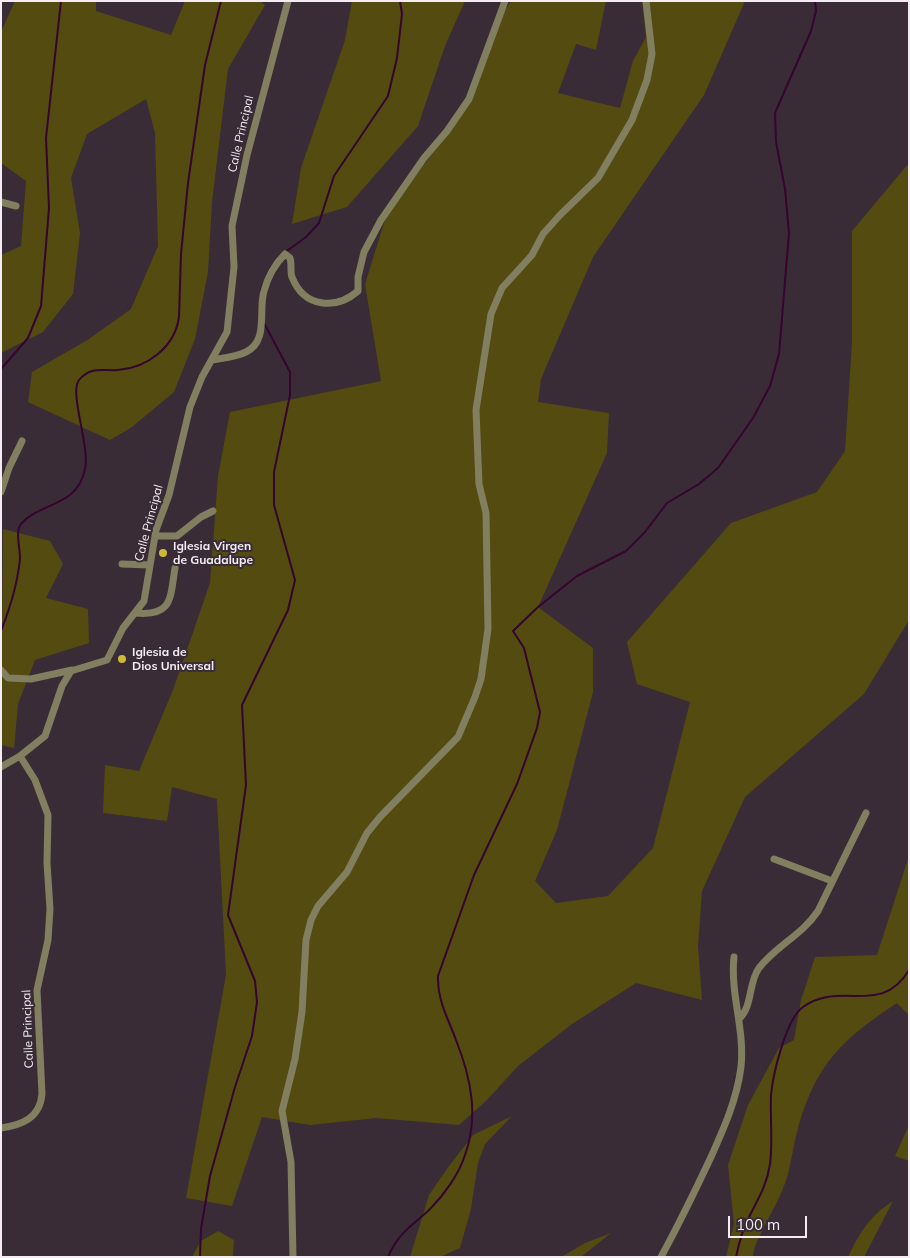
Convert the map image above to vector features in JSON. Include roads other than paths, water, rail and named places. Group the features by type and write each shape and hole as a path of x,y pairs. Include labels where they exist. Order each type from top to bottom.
{"street":[{"name":"Calle Principal","path":"1,670 8,678 20,680 107,660 123,628 145,598 155,536 166,505 190,407 202,377 227,332 234,267 232,226 247,155 288,1"},
{"path":"212,360 247,352 255,344 262,327 263,293 273,268 285,254 290,258 290,274 295,284 304,296 314,301 326,305 351,296 358,290 358,277 364,252 381,220 424,158 447,132 469,99 505,1"},
{"path":"293,1257 291,1162 282,1111 295,1059 302,1012 306,940 311,920 318,906 346,872 368,833 380,817 458,737 475,697 481,679 488,628 486,513 479,484 476,410 491,314 502,288 532,255 543,234 598,178 636,111 652,54 646,1"},
{"path":"1,202 16,206"},
{"path":"1,492 9,468 22,441"},
{"path":"155,536 177,536 201,517 213,511"},
{"path":"122,564 149,565"},
{"path":"135,613 157,613 167,606 176,568"},
{"path":"1,767 20,756 45,736 65,679 74,669"},
{"name":"Calle Principal","path":"1,1128 29,1120 36,1113 42,1100 36,990 48,940 50,909 47,863 48,815 35,780 20,756"},
{"path":"739,1018 747,1004 759,968 809,926 866,813"},
{"path":"774,859 832,881"},
{"path":"662,1257 687,1210 729,1115 741,1067 742,1041 732,971 734,957"}],"waterway":[{"path":"1,369 28,338 41,306 49,208 46,138 61,1"},
{"path":"1,631 17,576 20,558 19,527 38,511 67,497 81,482 86,459 76,396 79,380 92,371 129,368 149,360 166,346 176,328 179,317 181,254 188,183 205,65 221,1"},
{"path":"284,253 306,237 319,223 334,176 388,96 397,58 402,14 400,1"},
{"path":"388,1257 401,1236 430,1209 450,1184 462,1162 472,1126 471,1097 466,1069 441,1001 438,976 474,875 517,784 537,728 540,712 524,648 513,631 538,607 577,576 626,551 645,532 667,503 699,484 718,468 753,418 770,386 779,354 789,233 785,189 776,142 775,113 811,31 816,11 815,1"},
{"path":"261,290 271,267"},
{"path":"200,1257 201,1229 210,1176 235,1087 252,1036 257,1002 255,981 228,915 246,785 242,705 288,610 295,580 274,505 274,472 290,395 290,372 264,323"},
{"path":"736,1257 744,1227 762,1192 769,1172 772,1086 781,1048 797,1013 803,1007 831,996 873,995 886,992 898,984 909,970"}],"place":[{"name":"Iglesia Virgen de Guadalupe","path":"163,553"},
{"name":"Iglesia de Dios Universal","path":"122,659"}]}
